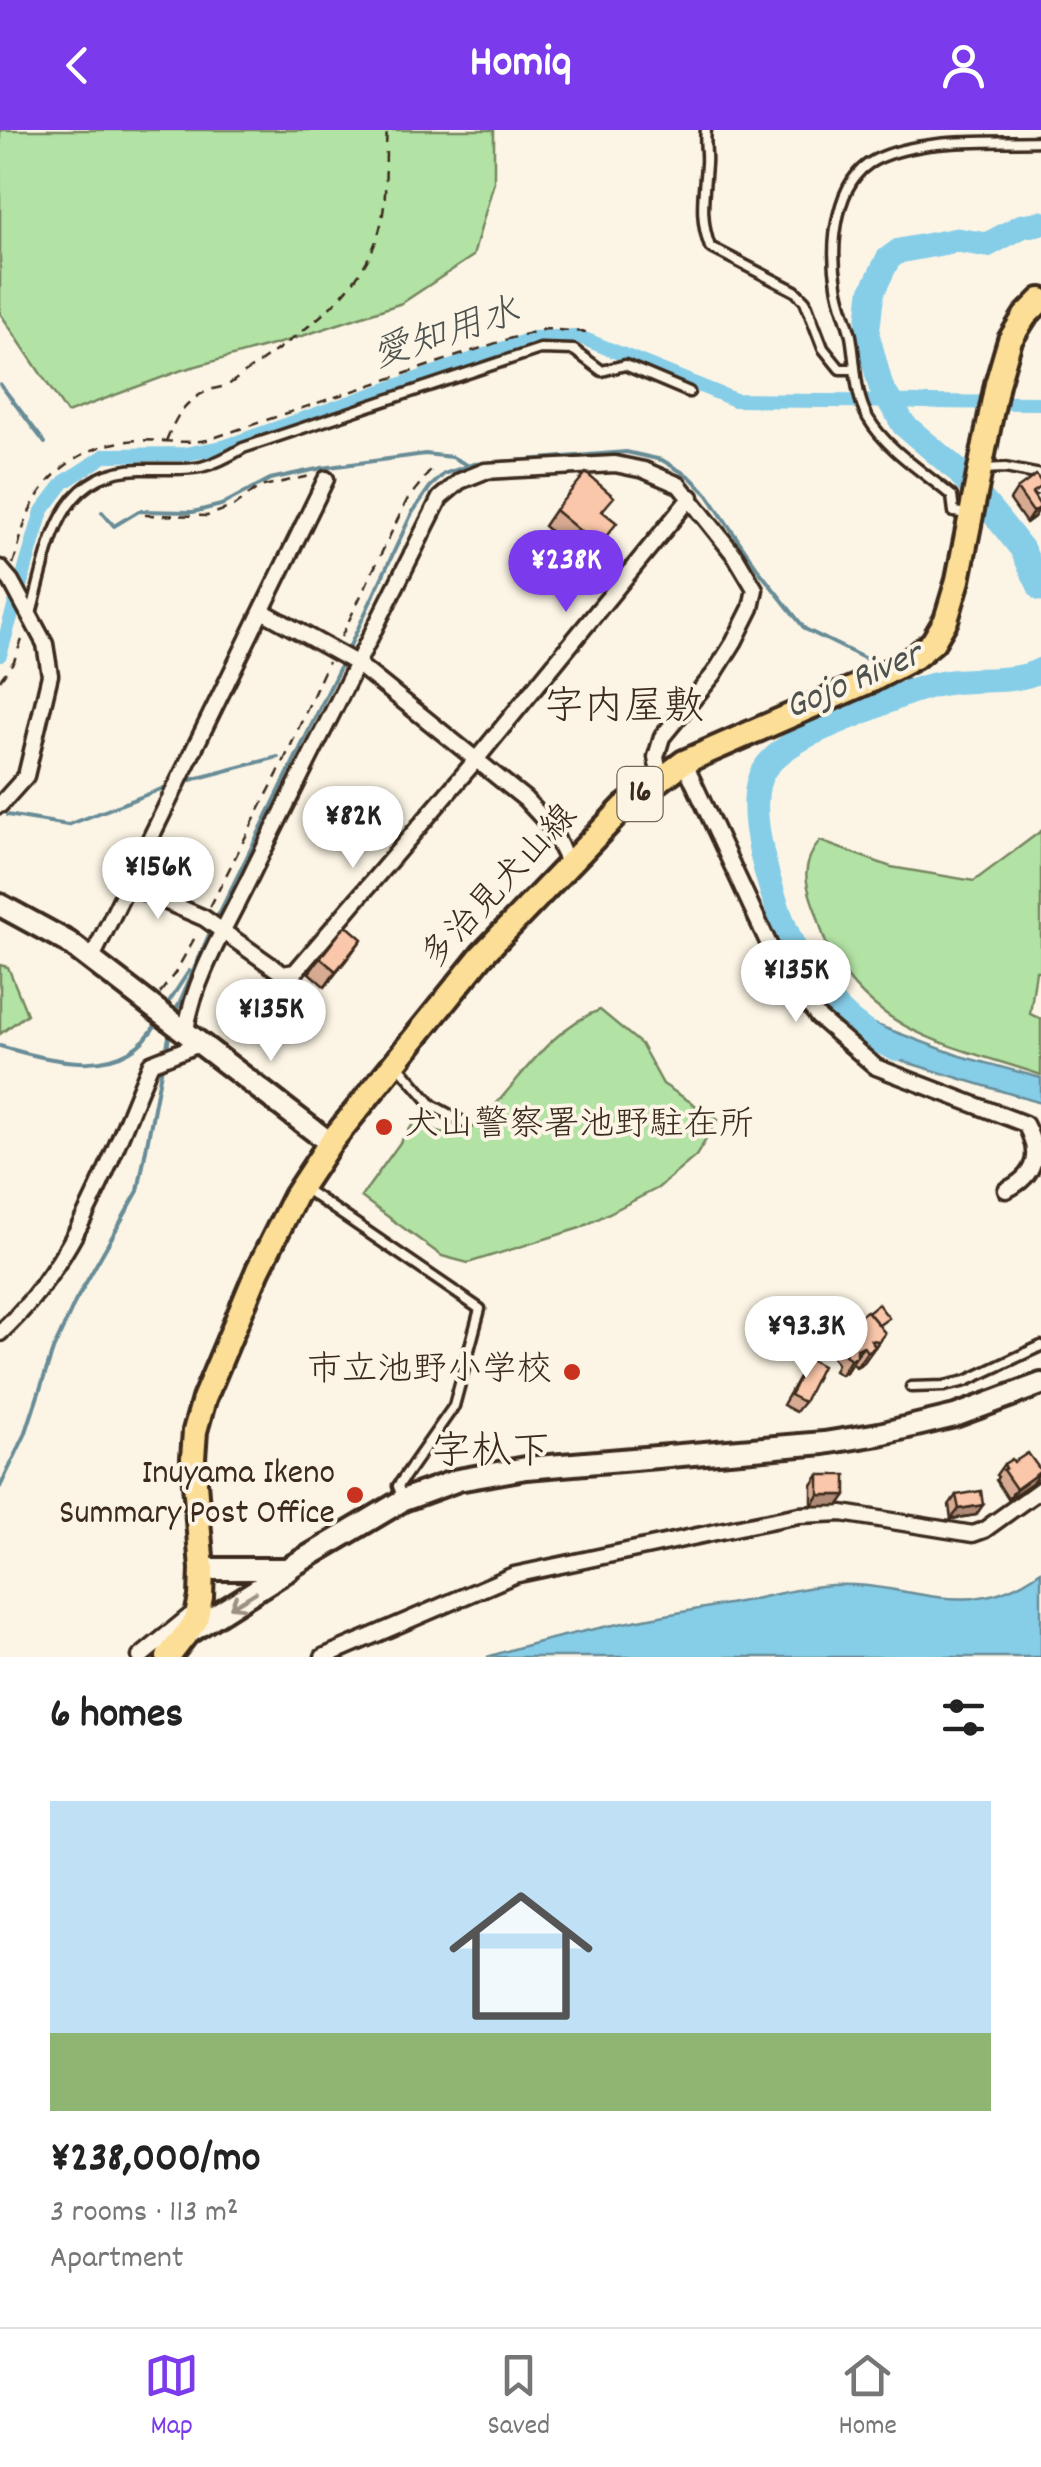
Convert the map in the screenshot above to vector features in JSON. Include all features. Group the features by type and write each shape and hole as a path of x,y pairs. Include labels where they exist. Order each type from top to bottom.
{"main road":[{"name":"多治見犬山線","path":"168,1657 190,1632 199,1609 202,1569 193,1458 204,1399 258,1270 330,1142 482,955 624,807 684,762 872,680 915,657 933,642 946,620 1010,340 1041,300"},
{"path":"0,905 44,927 91,960 330,1142"},
{"path":"190,1632 403,1500 458,1480 502,1471 824,1443 879,1434 955,1416 1041,1384"},
{"path":"202,1569 274,1570 294,1566"}],"street":[{"path":"0,1333 37,1296 61,1258 94,1198 152,1063 174,1054 190,1034 189,1010 223,930 354,662 440,498 460,480 486,472 615,464 644,470 680,484 756,589 752,608 724,658 662,737 656,756 660,778"},
{"path":"91,960 326,479"},
{"path":"130,886 205,919 283,974 295,972 475,761 690,497"},
{"path":"0,805 26,776 50,675 45,644 5,574"},
{"path":"262,611 354,662 541,813 570,864"},
{"path":"684,762 779,966 818,1016 876,1067 1025,1124 1036,1145 1037,1160 1020,1182 1006,1190"},
{"path":"323,1657 525,1572 819,1514 863,1515 973,1534 1041,1490"},
{"path":"140,1657 199,1609"}],"lane":[{"path":"706,130 701,192 704,231 710,248 795,291 805,302 822,348 840,368 854,368"},
{"path":"972,514 954,512 952,496 879,432 867,416 836,284 836,234 843,200 859,172 875,160 922,147 1041,142"},
{"path":"28,613 61,513 78,491 101,475 129,470 206,469 244,448 540,349 574,350 602,372 625,365 688,392"},
{"path":"982,469 1004,468 1041,475"},
{"path":"396,1062 432,1105 464,1122"},
{"path":"302,1186 480,1308 454,1406 398,1486 403,1500"},
{"path":"911,1387 966,1381 1041,1346"}],"path":[{"path":"166,442 182,406 207,391 226,386 253,364 290,343 348,288 364,266 378,236 384,202 387,130"},
{"path":"5,574 14,562 33,504 49,480 73,459 102,446 130,440 207,440 508,339 546,329 586,332"},
{"path":"154,1009 190,949 283,763 407,500 430,470"},
{"path":"144,515 206,516 234,506 259,487 306,476 326,479"},
{"path":"0,680 14,661 28,613"}],"green space":[{"path":"0,130 494,130 494,182 473,256 402,303 182,370 67,413 0,313"},
{"path":"1041,831 1041,971 1036,971 1030,1014 1041,1019 1041,1075 924,1035 874,1005 852,983 829,950 806,875 809,858 820,841 891,867 974,881"},
{"path":"0,965 8,967 27,1014 0,1034"},
{"path":"600,1010 641,1044 663,1084 718,1120 696,1156 658,1188 580,1228 468,1263 442,1256 361,1197 417,1119 439,1132 463,1136 560,1034"}],"water":[{"path":"874,1024 960,1056 1041,1078 1041,1103 899,1060 863,1041"},
{"path":"1041,1571 1041,1657 487,1657 580,1632 811,1587 851,1585 959,1599 1012,1588"}],"building":[{"path":"586,473 614,497 602,511 617,523 598,546 555,510"},
{"path":"1036,475 1041,487 1032,493 1041,507 1033,512 1017,489"},
{"path":"346,925 362,939 336,971 320,958"},
{"path":"878,1304 889,1318 879,1325 868,1312"},
{"path":"867,1311 885,1333 879,1341 871,1340 875,1347 867,1352 863,1346 857,1349 857,1356 851,1359 845,1355 847,1349 836,1331"},
{"path":"809,1359 822,1366 804,1402 790,1395"},
{"path":"1028,1453 1041,1471 1016,1489 1003,1470 1004,1464"},
{"path":"819,1475 846,1475 846,1495 819,1495"},
{"path":"981,1491 983,1505 959,1509 956,1495"}],"waterway":[{"name":"Gojo River","path":"1041,223 1022,226 987,245 957,240 899,251 888,259 872,292 867,334 881,387 904,425 957,470 995,515 1022,549 1041,589"},
{"name":"愛知用水","path":"0,655 42,511 64,482 106,455 186,454 223,447 533,338 577,336 735,400 1041,403"},
{"path":"0,384 45,443"},
{"path":"347,652 412,513 444,474 474,464 626,452 662,460 690,477 707,494 805,629 878,665"},
{"path":"102,512 114,526 139,511 193,512 221,505 270,479 425,454 452,457 469,466"},
{"path":"215,922 343,661"},
{"name":"Gojo River","path":"897,1049 857,1027 840,1011 811,976 788,936 759,840 759,781 774,758 793,743 899,696 938,684 1008,679 1041,670"},
{"path":"901,677 923,689"},
{"path":"183,782 278,757"},
{"path":"7,815 68,825 169,786"},
{"path":"175,1013 211,930"},
{"path":"164,1009 189,971"},
{"path":"0,1046 65,1061 108,1060 144,1041 157,1022"},
{"path":"166,1052 170,1032"},
{"path":"0,1487 25,1435 53,1350 75,1302 138,1191 163,1061"}],"place":[{"name":"犬山警察署池野駐在所","path":"384,1127"},
{"name":"市立池野小学校","path":"572,1372"},
{"name":"Inuyama Ikeno Summary Post Office","path":"355,1495"}],"district":[{"name":"字内屋敷","path":"624,710"},
{"name":"字杁下","path":"491,1455"}]}
